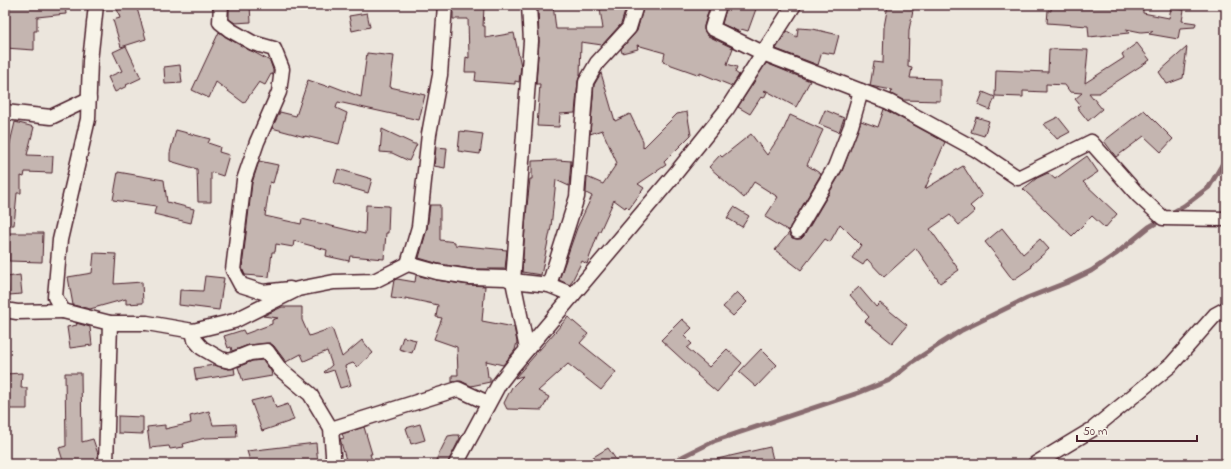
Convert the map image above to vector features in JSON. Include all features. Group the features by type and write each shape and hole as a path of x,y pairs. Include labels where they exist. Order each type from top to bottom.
{"street":[{"path":"63,311 55,297 60,240 88,119 90,61 96,5"},
{"path":"221,5 220,22 230,30 253,43 274,49 282,69 278,92 257,142 244,180 233,270 241,286 263,292 334,282 374,280 408,264 436,272 470,277 506,278 514,281 549,285 573,295"},
{"path":"408,264 419,227 429,134 440,75 445,5"},
{"path":"527,349 514,281 531,41 529,5"},
{"path":"549,285 577,197 586,82 596,63 629,28 636,5"},
{"path":"719,5 712,28 763,53 889,102 975,149 1018,178 1091,142 1139,196 1163,218 1226,219"},
{"path":"456,464 499,384 728,109 794,5"},
{"path":"797,231 835,167 851,126 861,91"},
{"path":"5,112 51,117 89,99"},
{"path":"5,310 17,312 63,311 110,323 146,323 193,331 234,321 298,288"},
{"path":"1035,464 1093,429 1172,365 1215,316 1226,309"},
{"path":"106,464 110,323"},
{"path":"193,331 195,340 202,348 221,359 230,361 250,353 267,351 280,369 310,394 331,429 333,464"},
{"path":"331,429 458,389 488,403"}],"building":[{"path":"5,5 65,5 66,14 37,17 37,31 34,31 34,50 5,48"},
{"path":"116,5 136,5 146,39 121,47 113,20 120,18"},
{"path":"229,5 250,5 251,22 235,23 229,19"},
{"path":"538,5 553,5 556,29 603,29 600,9 627,5 621,24 602,45 581,42 580,75 578,81 575,113 560,114 559,127 537,126 540,84 536,84 539,42"},
{"path":"644,5 710,5 704,30 708,36 733,48 727,64 737,67 735,72 739,75 732,86 700,73 700,75 663,62 665,53 637,45 638,49 622,53 621,49 637,31"},
{"path":"727,5 744,5 756,9 748,31 741,29 740,32 722,24"},
{"path":"888,5 914,5 909,30 908,67 912,68 910,78 940,79 940,101 903,100 891,94 892,90 870,86 874,62 883,63 884,27"},
{"path":"1051,5 1143,5 1143,13 1169,18 1171,8 1184,10 1182,21 1196,23 1195,27 1180,28 1178,39 1149,34 1153,31 1141,32 1126,29 1129,33 1089,37 1088,26 1047,23 1048,10 1051,11"},
{"path":"453,7 484,7 483,26 485,26 485,38 514,33 521,66 519,82 515,81 515,84 475,81 476,72 465,72 466,57 469,58 468,19 453,19"},
{"path":"367,13 370,27 352,31 349,16"},
{"path":"798,28 813,29 839,35 834,54 822,52 818,65 776,49 787,31 797,37"},
{"path":"219,32 270,61 273,75 271,74 265,85 259,82 244,103 216,82 209,98 192,90"},
{"path":"1137,43 1150,60 1099,93 1089,93 1102,109 1088,121 1077,107 1080,105 1075,99 1082,93 1070,92 1065,85 1046,84 1046,92 1023,91 1023,97 995,96 996,70 1048,72 1049,49 1088,50 1085,83 1124,58 1122,54"},
{"path":"126,46 141,78 115,92 108,77 122,71 113,52"},
{"path":"1187,47 1183,78 1167,84 1159,72"},
{"path":"367,53 394,56 390,87 425,95 419,120 338,102 336,108 347,113 339,144 272,128 280,112 296,116 308,80 329,87 330,85 361,97"},
{"path":"766,63 810,81 796,107 765,90 764,91 767,92 764,98 761,97 750,114 738,107"},
{"path":"180,65 182,83 165,84 164,67"},
{"path":"601,73 615,121 630,114 643,141 643,148 677,114 687,112 691,135 664,162 666,165 638,184 644,188 629,209 626,206 625,208 614,200 599,231 587,264 582,261 570,285 559,280 577,228 592,196 586,193 587,177 603,184 617,163 602,130 590,134 594,85"},
{"path":"983,92 995,97 990,110 978,105"},
{"path":"884,109 945,142 925,189 963,166 982,196 970,206 975,211 959,225 950,215 930,229 959,270 940,283 916,248 884,277 867,259 863,265 852,258 861,245 840,224 830,242 825,239 801,270 775,250 789,233 792,238 797,239 801,239 804,236 842,171 861,121 878,127"},
{"path":"825,110 844,118 839,132 819,124"},
{"path":"1144,110 1173,139 1161,152 1144,136 1116,157 1104,141"},
{"path":"790,115 823,130 807,165 821,174 789,231 765,217 778,197 754,182 744,198 709,167 720,155 722,157 751,134 767,155 783,131"},
{"path":"976,117 989,121 984,136 971,132"},
{"path":"1058,117 1070,132 1057,139 1044,124"},
{"path":"15,122 34,127 27,155 53,156 52,173 25,172 24,177 21,176 21,193 17,193 14,225 5,225 5,178 9,147"},
{"path":"382,129 417,144 409,161 392,153 380,152"},
{"path":"176,130 210,139 208,143 220,147 219,152 229,155 223,176 211,172 211,202 198,202 197,169 170,161 170,153"},
{"path":"460,131 483,134 480,154 458,151"},
{"path":"436,147 447,148 445,168 434,166"},
{"path":"1087,156 1098,172 1083,182 1117,214 1105,228 1092,216 1072,236 1023,189 1037,178 1048,173 1055,179"},
{"path":"259,161 278,165 273,183 270,182 265,216 301,224 302,219 365,234 366,205 389,206 388,233 386,233 384,259 350,256 349,261 326,256 327,250 294,241 293,247 276,244 275,252 272,252 269,277 245,275 242,268 252,183"},
{"path":"532,161 571,161 569,186 556,180 551,227 541,275 522,272 526,215 530,179 532,179"},
{"path":"338,169 372,179 368,193 334,183"},
{"path":"118,172 164,180 167,202 194,209 191,223 154,214 156,206 113,200"},
{"path":"430,205 440,205 440,240 455,242 455,245 507,250 505,269 471,269 439,264 419,258 427,229"},
{"path":"734,207 749,216 742,227 727,218"},
{"path":"1002,228 1023,254 1040,239 1049,249 1031,265 1032,267 1013,280 1001,264 1002,263 985,242"},
{"path":"9,233 43,233 42,262 9,261"},
{"path":"94,253 116,254 114,284 142,282 143,303 126,304 126,299 90,309 73,305 68,277 92,273"},
{"path":"20,275 22,294 9,295 7,277"},
{"path":"416,275 436,280 485,286 482,321 514,327 517,342 515,350 503,365 486,361 490,382 471,386 461,381 452,382 452,375 458,375 457,347 434,339 442,318 436,317 438,305 405,298 405,300 391,298 394,280 397,279 415,282"},
{"path":"205,276 224,278 219,310 179,305 180,290 203,291"},
{"path":"859,287 876,307 880,303 907,325 892,343 865,321 869,317 850,295"},
{"path":"737,292 747,302 733,316 723,307"},
{"path":"282,307 302,307 302,320 309,336 332,328 342,357 362,340 373,353 357,367 353,363 345,366 351,385 340,388 334,370 324,372 332,365 327,351 304,361 301,354 286,362 270,343 249,345 232,351 231,347 228,348 224,336 243,330 245,334 272,324 272,320 278,318 263,316"},
{"path":"568,317 588,334 580,343 616,372 601,390 568,364 538,391 549,397 542,410 507,409 504,403 512,387 523,376 515,378"},
{"path":"682,319 692,328 684,336 692,344 687,348 709,367 727,349 742,363 717,392 661,340"},
{"path":"76,323 90,327 92,345 70,348 67,327 77,325"},
{"path":"403,337 416,340 412,353 399,349"},
{"path":"761,349 777,365 756,387 739,372"},
{"path":"263,360 271,371 272,376 243,381 238,367 252,361"},
{"path":"214,365 228,369 234,368 235,374 196,380 194,368"},
{"path":"22,373 21,388 27,388 27,409 5,409 5,374"},
{"path":"65,373 81,373 82,442 93,439 98,454 98,464 64,464 59,448 66,446"},
{"path":"272,396 276,408 288,404 294,420 262,431 251,401"},
{"path":"209,411 213,425 236,424 237,437 205,438 183,444 184,447 170,449 169,446 150,448 147,427 165,425 165,429 191,423 190,416"},
{"path":"118,416 143,417 143,434 118,433"},
{"path":"420,424 425,440 411,444 406,428"},
{"path":"364,427 372,454 370,454 373,464 347,464 340,439 344,438 342,434"},
{"path":"459,435 460,438 448,464 434,464 448,436"},
{"path":"316,443 318,464 251,464 247,451"},
{"path":"770,447 774,464 718,464 717,459"},
{"path":"608,448 619,464 582,464"}],"waterway":[{"path":"1170,214 1184,206 1209,187 1226,158"},
{"path":"670,464 714,441 858,393 890,380 912,362 962,330 1027,298 1091,271 1116,254 1149,227 1163,219"}]}
